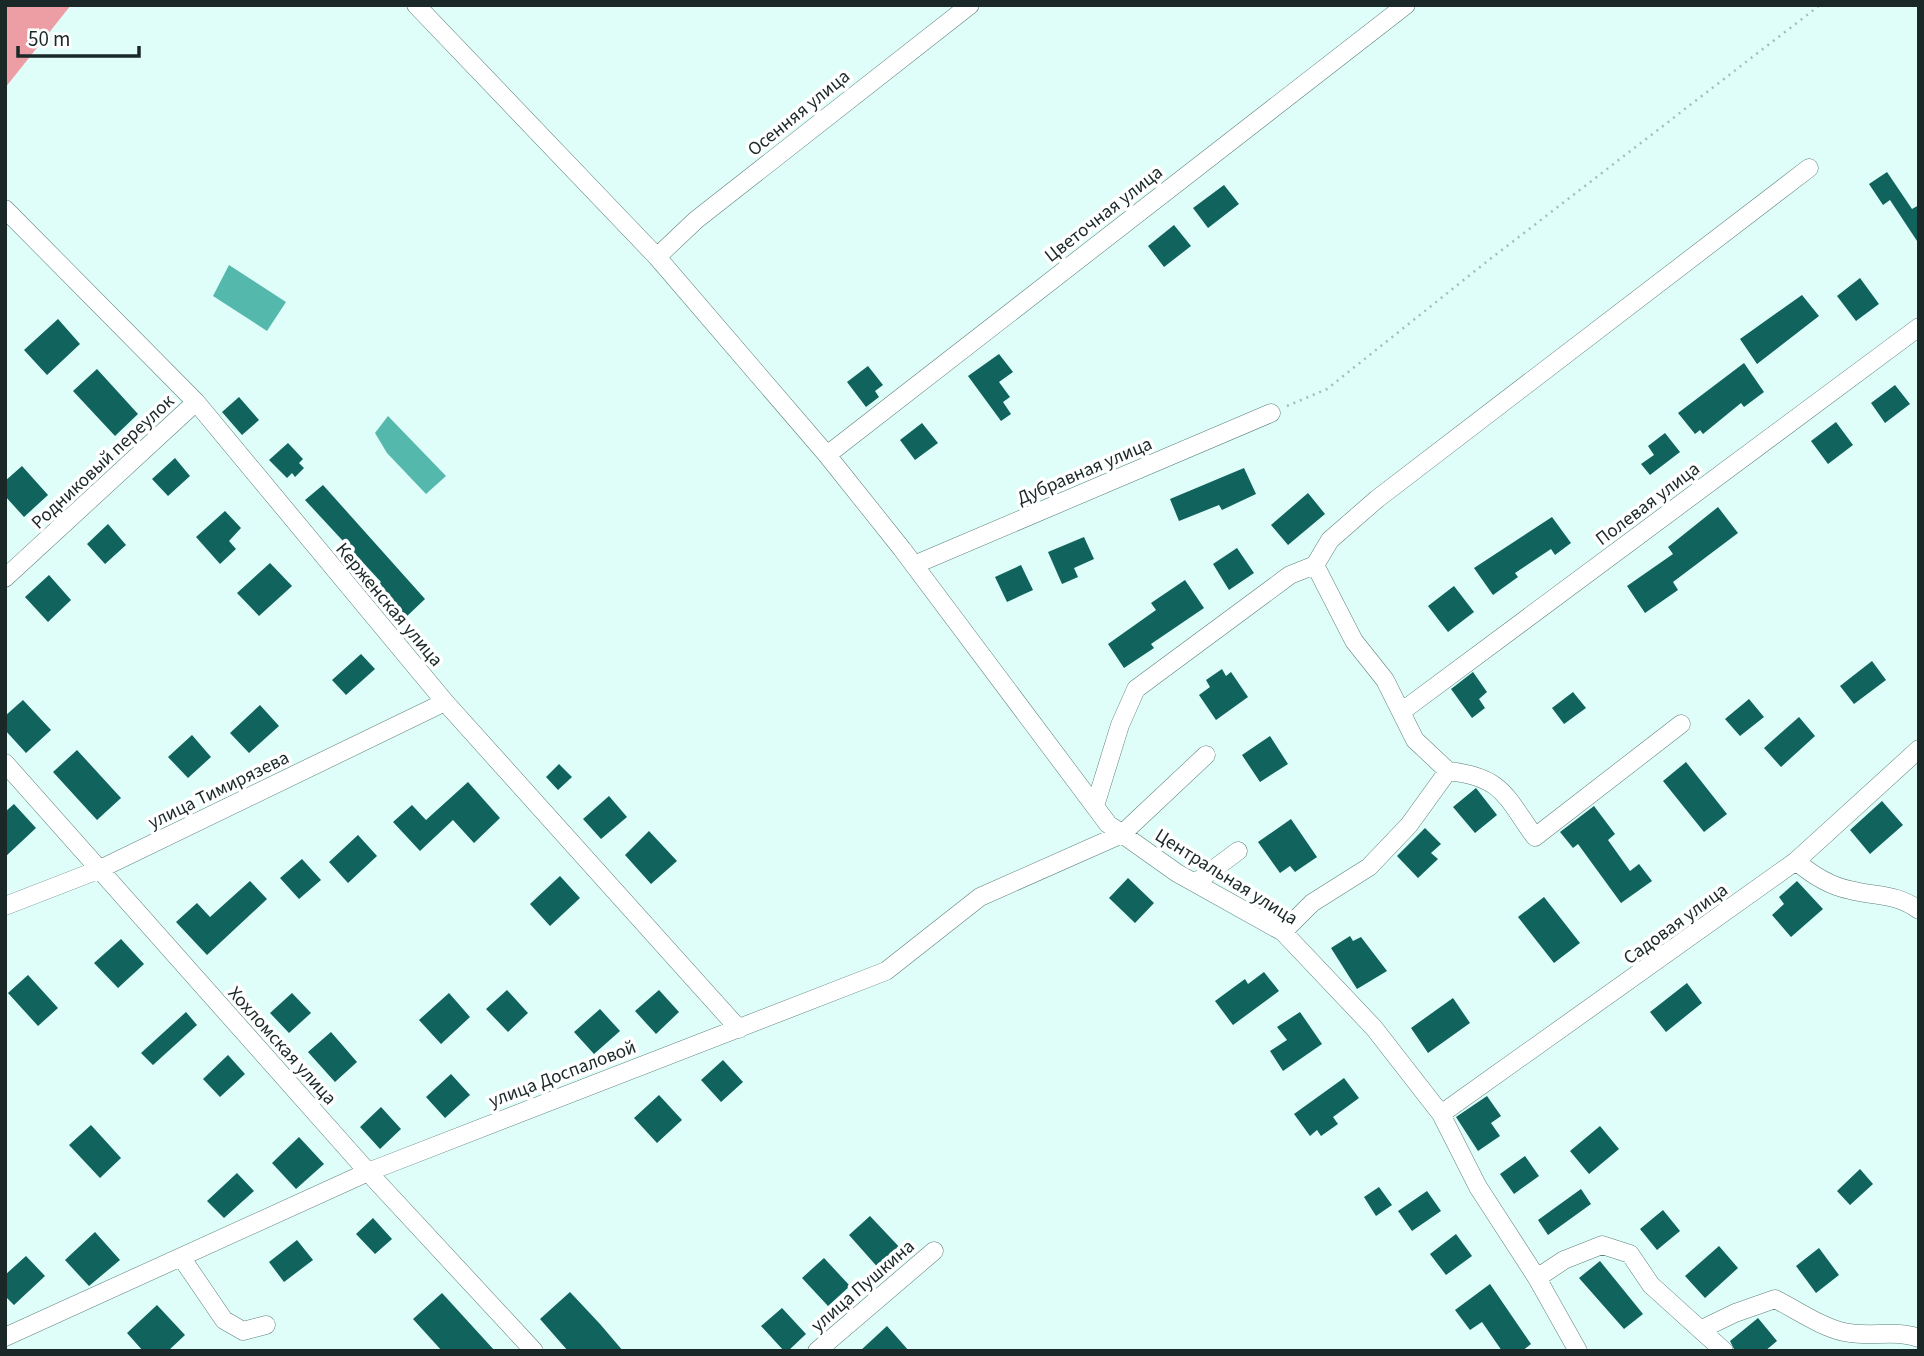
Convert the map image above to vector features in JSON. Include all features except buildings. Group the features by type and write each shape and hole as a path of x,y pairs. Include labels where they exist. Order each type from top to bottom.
{"street":[{"name":"Центральная улица","path":"415,5 657,257 827,455 914,565 1108,824 1195,883 1283,932 1374,1028 1441,1114 1478,1187 1537,1278 1578,1351"},
{"name":"Осенняя улица","path":"657,257 696,220 970,5"},
{"name":"Цветочная улица","path":"827,455 1406,5"},
{"path":"1095,806 1119,725 1136,689 1290,575 1315,565 1330,540 1377,499 1809,168"},
{"name":"Керженская улица","path":"5,209 196,402 444,702 739,1028"},
{"name":"Полевая улица","path":"1401,712 1919,327"},
{"name":"Родниковый переулок","path":"5,578 196,402"},
{"name":"Дубравная улица","path":"914,565 1271,413"},
{"path":"1315,565 1354,642 1385,680 1415,740 1448,771 1476,774 1497,786 1535,837 1681,724"},
{"name":"улица Тимирязева","path":"5,906 98,870 444,702"},
{"name":"Садовая улица","path":"1441,1114 1796,861 1919,749"},
{"name":"улица Доспаловой","path":"5,1338 368,1172 886,971 980,897 1122,834 1206,755"},
{"name":"Хохломская улица","path":"5,763 368,1172 534,1351"},
{"path":"1283,932 1312,904 1369,867 1409,825 1448,771"},
{"path":"1195,883 1238,852"},
{"path":"1796,861 1812,874 1847,890 1901,898 1919,910"},
{"path":"1537,1278 1564,1260 1602,1245 1630,1254 1651,1285 1724,1351"},
{"name":"улица Пушкина","path":"817,1351 934,1251"},
{"path":"181,1257 224,1320 243,1331 266,1325"},
{"path":"1702,1329 1735,1312 1775,1299 1843,1332 1867,1335 1903,1332 1919,1338"},
{"path":"5,1338 16,1351"}],"path":[{"path":"1271,413 1327,389 1485,263 1820,5"}],"shaded area":[{"path":"5,5 71,5 5,88"}],"water":[{"path":"229,265 286,302 267,331 213,296"},
{"path":"388,416 446,476 426,494 387,453 375,433"}]}
